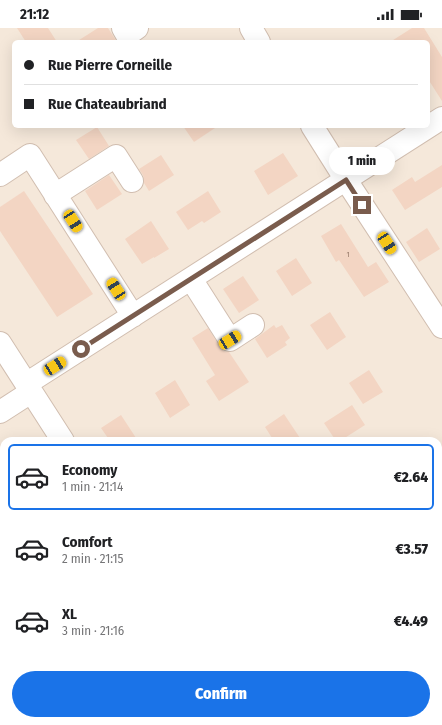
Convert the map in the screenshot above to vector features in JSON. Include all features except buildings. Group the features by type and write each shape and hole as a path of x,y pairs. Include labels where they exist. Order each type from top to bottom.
{"street":[{"path":"123,28 127,35 137,28"},
{"path":"251,28 258,40"},
{"path":"430,126 442,118"},
{"path":"313,128 442,327"},
{"path":"0,412 28,388 133,316 427,128"},
{"path":"0,175 30,155 133,316"},
{"path":"56,194 116,156 132,182"},
{"path":"191,279 230,340 253,325"},
{"path":"0,343 60,437"}],"shaded area":[{"path":"0,28 442,28 442,437 0,437"}],"route":[{"path":"81,349 346,180 362,205"}]}
